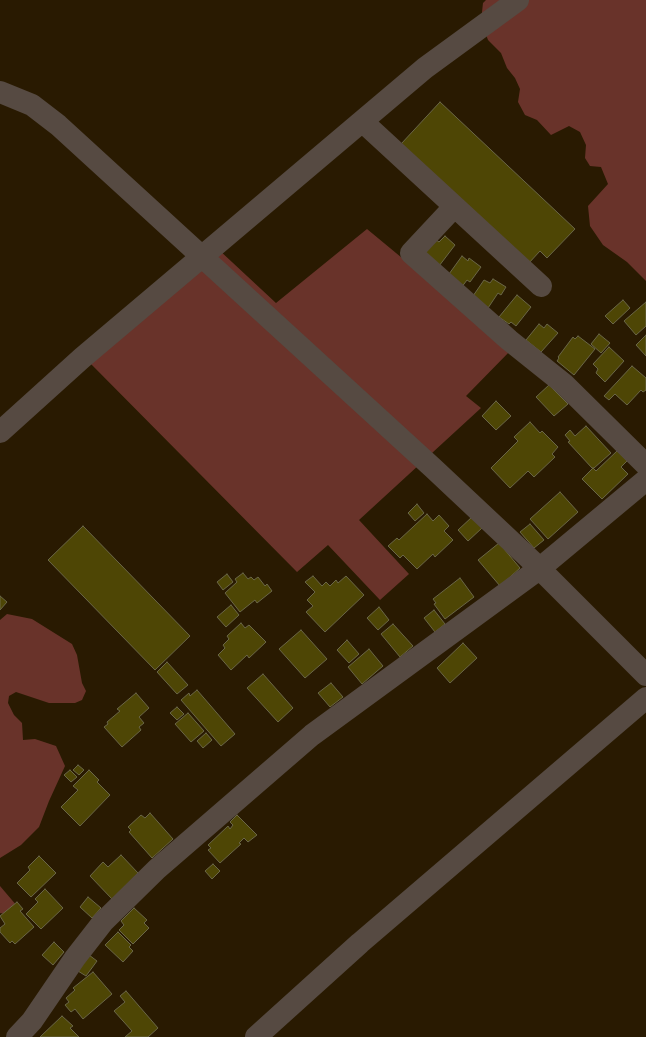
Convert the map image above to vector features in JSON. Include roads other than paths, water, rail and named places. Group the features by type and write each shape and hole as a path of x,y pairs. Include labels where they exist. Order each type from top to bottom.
{"street":[{"path":"0,432 82,358 363,122 425,68 518,0"},
{"path":"0,92 32,105 58,125 427,463 539,569 646,675"},
{"path":"363,122 541,286"},
{"path":"454,207 411,253 509,340 564,384 646,465"},
{"path":"17,1037 32,1021 75,958 103,922 157,869 312,735 539,569 646,480"},
{"path":"256,1037 360,943 646,698"}]}
